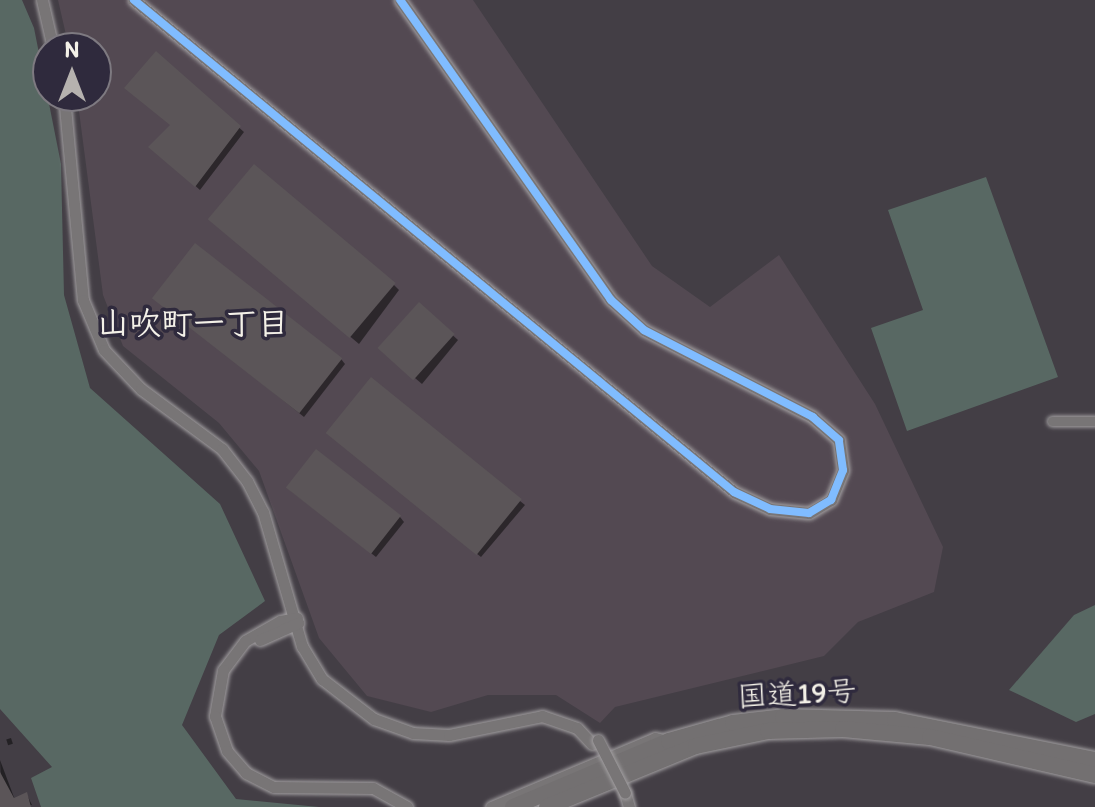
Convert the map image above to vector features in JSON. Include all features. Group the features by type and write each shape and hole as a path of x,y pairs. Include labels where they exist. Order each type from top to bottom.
{"highway":[{"name":"国道19号","path":"513,807 669,741 733,723 833,715 895,720 1095,760"},
{"name":"国道19号","path":"553,806 696,746 768,731 843,729 930,737 1095,775"}],"street":[{"path":"42,0 49,32"},
{"path":"134,0 734,492 770,509 809,513 831,500 843,470 839,440 813,417 644,330 611,300 400,0"},
{"path":"65,112 83,300 104,350 141,389 222,449 247,481 296,620 322,679 386,725 438,735 542,716 577,728 595,742 622,799 629,807"},
{"path":"1052,421 1095,421"},
{"path":"296,620 245,641 223,670 215,716 227,751 246,773 274,787 373,788 407,807"},
{"path":"296,620 249,647 228,673 221,705 233,749 251,769 276,782 362,779 392,788 417,807"},
{"path":"491,807 655,738 669,741"}],"shaded area":[{"path":"0,0 22,0 35,32 32,32 32,112 51,112 61,164 64,295 90,388 220,504 265,601 219,635 182,725 236,799 319,807 41,807 31,778 52,767 0,709"},
{"path":"58,0 473,0 652,266 710,307 779,255 875,404 943,547 934,592 858,622 824,656 615,707 600,723 556,695 488,695 431,712 367,696 319,638 259,471 219,423 123,346 103,295 79,112 112,112 112,32 65,32"},
{"path":"986,177 1058,377 907,431 871,328 923,310 888,210"},
{"path":"1095,605 1095,714 1076,722 1009,690 1074,615"}],"building":[{"path":"156,51 241,126 195,187 148,147 170,125 124,88"},
{"path":"254,164 396,283 349,338 208,219"},
{"path":"195,243 342,358 299,413 152,298"},
{"path":"419,302 455,334 413,380 378,348"},
{"path":"371,377 522,499 476,555 326,433"},
{"path":"316,449 401,515 371,554 286,488"},
{"path":"0,772 14,798 27,792 31,807 0,807"}],"cycle path":[{"path":"134,0 734,492 770,509 809,513 831,500 843,470 839,440 813,417 644,330 611,300 400,0"}],"district":[{"name":"山吹町一丁目","path":"193,323"}]}
